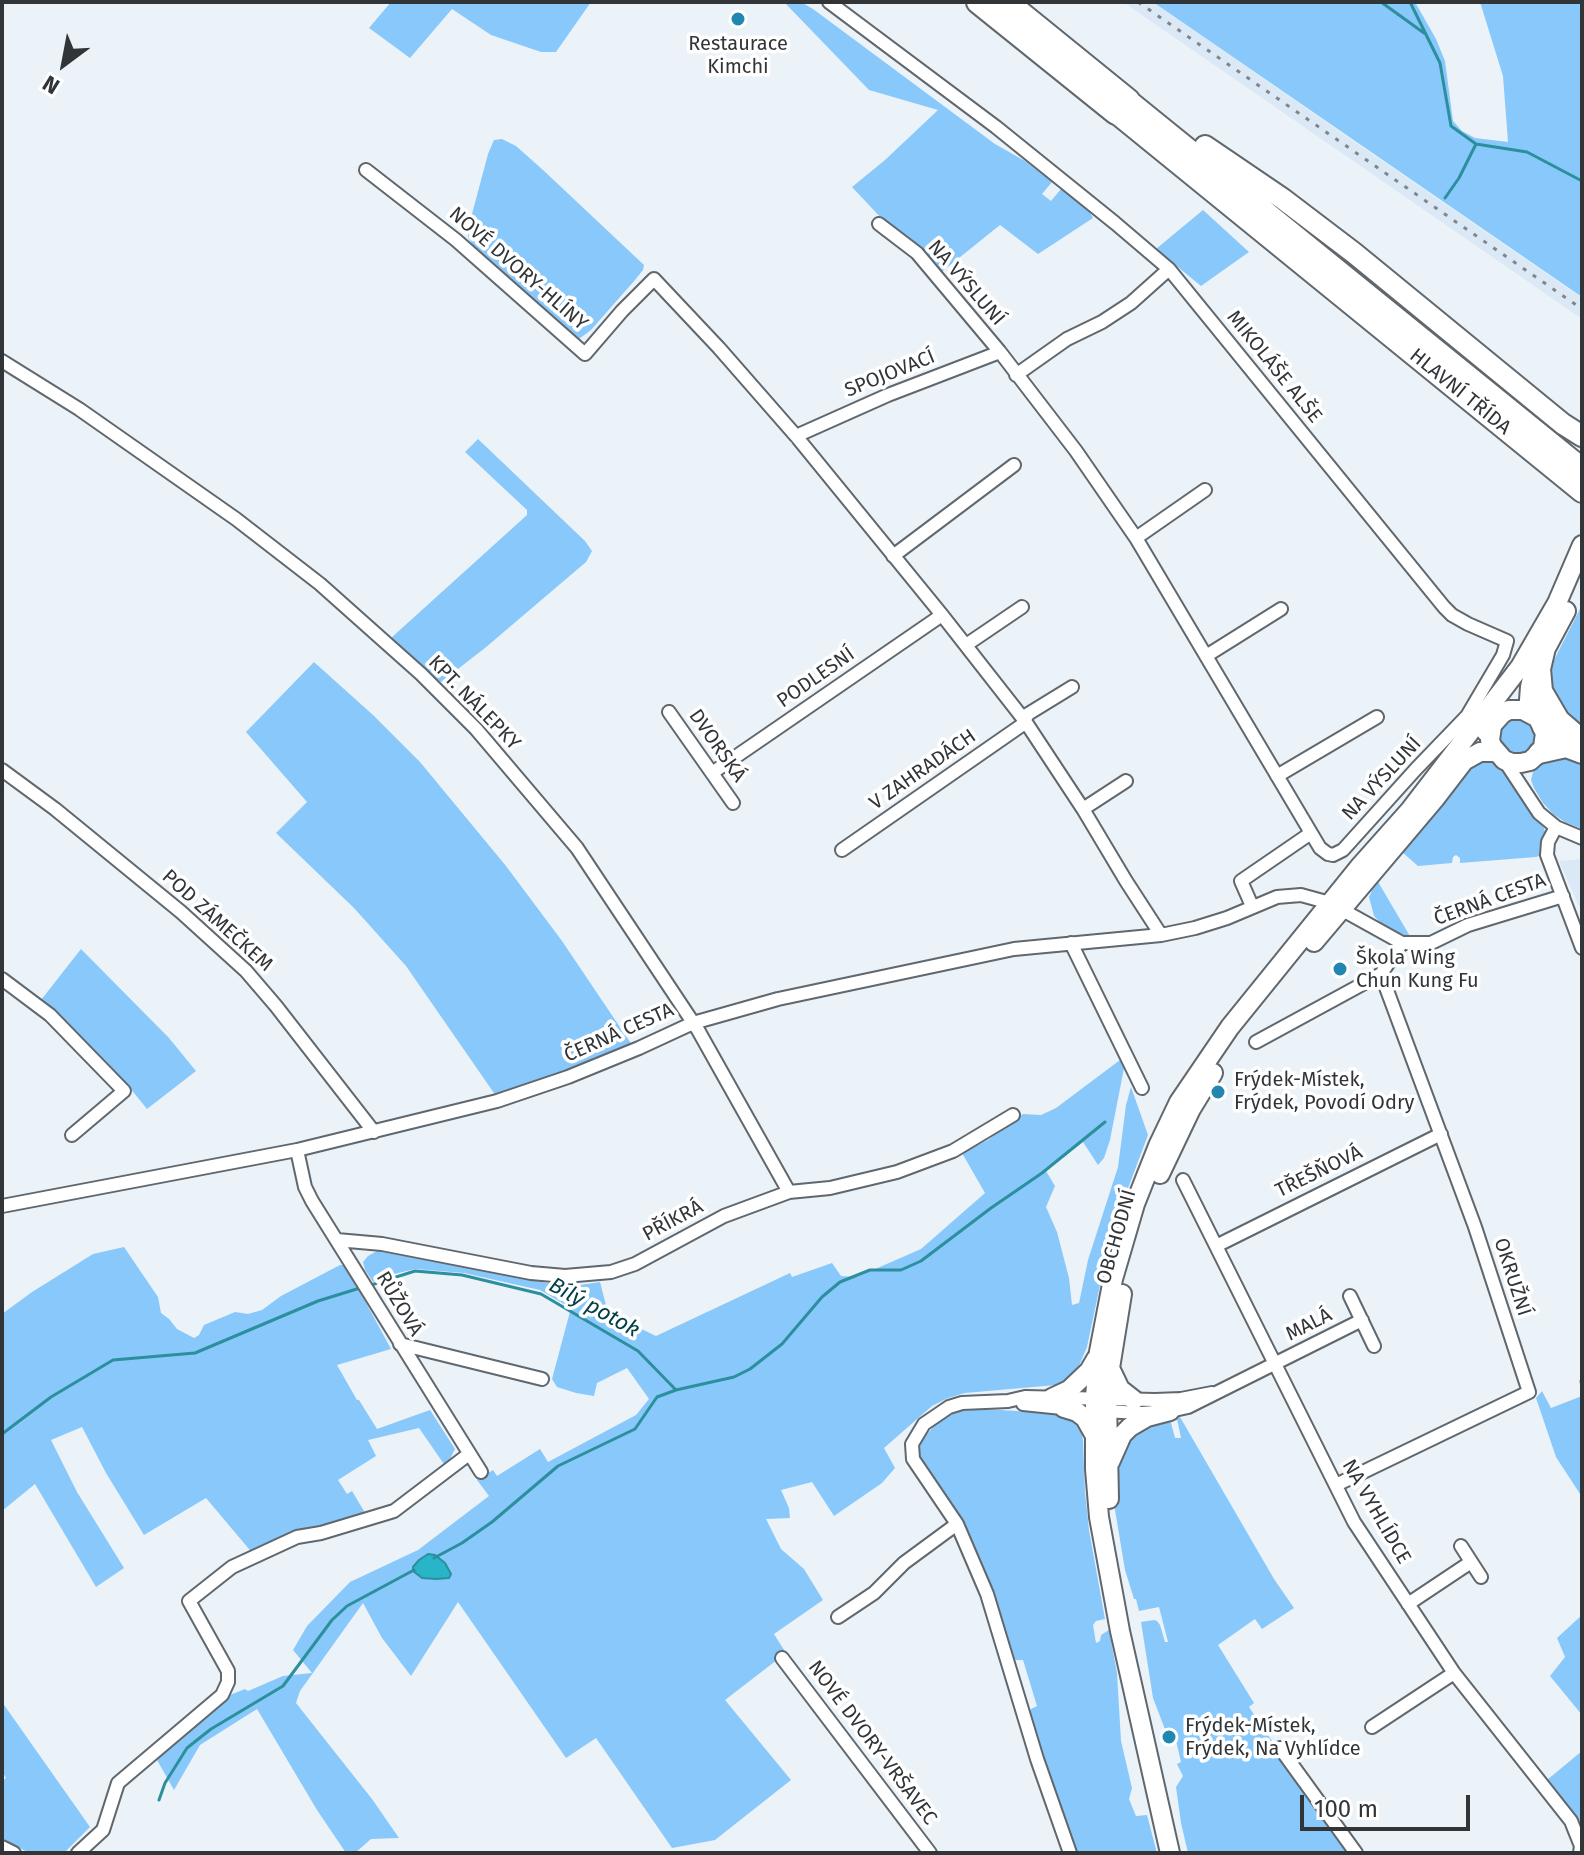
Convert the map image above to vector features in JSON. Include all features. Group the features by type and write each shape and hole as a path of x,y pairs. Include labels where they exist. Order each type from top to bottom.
{"highway":[{"path":"978,2 1122,106 1582,468"},
{"path":"1007,2 1122,106 1206,146 1283,199 1582,436"},
{"name":"HLAVNÍ TŘÍDA","path":"1122,106 1338,292 1582,492"},
{"path":"1544,652 1540,669 1542,691 1559,720 1582,742"},
{"path":"1540,722 1567,739 1582,742"},
{"path":"1535,757 1566,747 1582,753"}],"main road":[{"path":"1444,767 1520,667 1557,603 1582,545"},
{"path":"1492,726 1490,740 1499,756 1512,763 1535,757 1545,740 1529,700 1533,674 1582,578"},
{"path":"1509,710 1520,667"},
{"path":"1444,767 1509,710 1523,710 1540,722"},
{"name":"OBCHODNÍ","path":"1336,906 1434,800 1464,761 1480,752 1499,756"},
{"name":"OBCHODNÍ","path":"1170,1853 1120,1631 1099,1517 1095,1435 1104,1362 1146,1208 1185,1121 1222,1058 1336,906 1361,865 1444,767"},
{"path":"1095,1435 1085,1418 1058,1403 1069,1390 1104,1362 1120,1389 1134,1400"},
{"name":"OBCHODNÍ","path":"1101,1405 1110,1517 1180,1853"},
{"path":"1108,1468 1122,1435 1130,1427 1147,1417 1170,1411"}],"street":[{"name":"MIKOLÁŠE ALŠE","path":"829,2 996,127 1169,269 1444,607 1468,624 1507,641"},
{"name":"NOVÉ DVORY-HLÍNY","path":"366,170 456,240 585,354 654,279 796,436"},
{"name":"NA VÝSLUNÍ","path":"879,224 917,253 1000,352 1076,451 1136,538 1320,848 1328,854 1343,850 1467,716 1503,655 1507,641"},
{"path":"1016,375 1067,339 1131,303 1169,269"},
{"name":"SPOJOVACÍ","path":"796,436 888,395 1000,352"},
{"name":"KPT. NÁLEPKY","path":"2,361 79,409 236,519 320,584 421,674 476,729 577,848 693,1023 789,1192"},
{"path":"796,436 1025,721 1161,935"},
{"path":"893,556 1014,465"},
{"path":"1136,538 1205,490"},
{"path":"966,645 1022,607"},
{"path":"1206,656 1281,609"},
{"name":"PODLESNÍ","path":"712,773 942,615"},
{"name":"V ZAHRADÁCH","path":"842,850 1022,725 1028,714 1072,687"},
{"name":"DVORSKÁ","path":"669,712 733,803"},
{"path":"1277,776 1377,717"},
{"path":"1499,756 1539,813 1556,827 1582,838"},
{"path":"1528,798 1525,775 1535,757"},
{"name":"POD ZÁMEČKEM","path":"2,770 55,809 246,971 374,1132"},
{"path":"1083,809 1126,781"},
{"path":"1556,827 1548,842 1547,855 1582,948"},
{"path":"1252,906 1241,881 1311,833"},
{"name":"ČERNÁ CESTA","path":"3,1204 297,1150 497,1101 568,1077 693,1023 778,999 999,952 1161,935 1227,918 1277,897 1301,895 1336,906 1402,943 1431,943 1468,925 1563,896"},
{"path":"1071,943 1142,1088"},
{"path":"1256,1042 1381,974 1402,943"},
{"name":"OKRUŽNÍ","path":"1336,1485 1529,1392 1475,1227 1381,974"},
{"path":"2,979 50,1015 124,1091 72,1135"},
{"name":"PŘÍKRÁ","path":"337,1240 382,1244 531,1273 565,1276 611,1272 635,1264 724,1216 789,1192 830,1188 897,1172 953,1151 1013,1115"},
{"name":"TŘEŠŇOVÁ","path":"1216,1246 1441,1134"},
{"name":"RŮŽOVÁ","path":"297,1150 305,1187 481,1472"},
{"name":"NA VYHLÍDCE","path":"1183,1180 1354,1522 1454,1673 1571,1821 1581,1846 1580,1853"},
{"name":"MALÁ","path":"1350,1296 1374,1346"},
{"name":"MALÁ","path":"1275,1365 1362,1320"},
{"path":"400,1344 542,1379"},
{"path":"1101,1405 1134,1400 1181,1399 1212,1393 1275,1365"},
{"path":"1070,1853 1037,1759 987,1594 957,1524 913,1459 914,1437 924,1424 949,1407 976,1401 1101,1405 1142,1413 1170,1411 1202,1401 1212,1393"},
{"path":"78,1853 103,1830 118,1783 222,1695 228,1682 228,1671 189,1601 232,1567 297,1537 394,1511 469,1454"},
{"path":"838,1617 874,1593 904,1563 957,1524"},
{"path":"1461,1546 1481,1577"},
{"path":"1408,1604 1471,1562"},
{"name":"NOVÉ DVORY-VRŠAVEC","path":"782,1658 930,1853"},
{"path":"1372,1727 1454,1673"},
{"path":"1280,1748 1356,1853"},
{"path":"2,1847 14,1853"}],"shaded area":[{"path":"391,2 591,2 556,52 541,52 491,35 452,9 410,58 369,28"},
{"path":"784,2 801,2 813,9 995,144 1025,161 1052,182 1042,194 1051,201 1061,189 1088,209 1093,218 1038,254 1000,225 939,274 852,187 938,110 869,90"},
{"path":"1123,2 1153,2 1582,298 1582,319"},
{"path":"1153,2 1415,2 1445,61 1453,121 1462,131 1475,138 1508,142 1503,76 1480,2 1582,2 1582,297"},
{"path":"502,139 516,146 644,265 635,280 591,330 579,339 474,247 468,237 488,154 494,140"},
{"path":"1203,210 1249,252 1201,286 1156,249"},
{"path":"478,439 592,551 586,562 441,682 391,638 527,515 527,510 465,452"},
{"path":"1582,605 1582,730 1567,717 1552,695 1550,678 1552,665"},
{"path":"314,662 420,762 506,866 562,941 632,1045 569,1072 496,1096 406,966 354,908 276,833 307,802 246,732"},
{"path":"1517,719 1529,724 1534,736 1529,748 1517,753 1505,748 1500,736 1505,724"},
{"path":"1549,756 1582,757 1582,829 1553,814 1534,788 1531,780 1533,772"},
{"path":"1490,758 1507,771 1526,805 1544,828 1544,854 1460,863 1456,855 1452,863 1418,866 1402,852 1451,793 1466,765"},
{"path":"1582,859 1582,913 1559,861"},
{"path":"1377,880 1411,938 1384,926 1374,916 1369,897"},
{"path":"81,949 169,1038 196,1071 147,1109 126,1083 41,1000"},
{"path":"1120,1060 1124,1068 1104,1158 1098,1165 1083,1142 1046,1171 1055,1186 1046,1207 1057,1232 1069,1278 1072,1305 1079,1303 1088,1260 1118,1167 1131,1087 1148,1135 1107,1252 1087,1347 1078,1368 1069,1381 1056,1385 965,1393 932,1406 884,1448 895,1468 882,1483 834,1516 812,1482 781,1490 790,1518 766,1519 781,1549 804,1569 823,1600 774,1634 786,1653 725,1700 791,1780 715,1840 672,1848 596,1738 566,1758 458,1602 411,1676 382,1638 363,1603 300,1691 296,1703 399,1838 371,1839 355,1853 346,1853 257,1709 200,1745 174,1790 157,1760 225,1697 283,1676 312,1673 293,1650 307,1626 350,1582 418,1550 489,1496 477,1480 493,1470 497,1476 540,1449 548,1462 636,1415 649,1399 627,1368 597,1383 594,1396 557,1387 552,1379 571,1308 540,1290 464,1273 415,1269 373,1282 363,1262 368,1256 377,1251 558,1285 600,1282 608,1313 656,1336 790,1273 792,1277 832,1263 841,1276 857,1277 921,1249 985,1193 962,1153 988,1140 1023,1114 1041,1115 1056,1108"},
{"path":"124,1247 158,1297 161,1313 177,1329 194,1338 204,1325 235,1312 248,1314 262,1310 281,1296 345,1265 391,1349 337,1365 377,1429 430,1410 455,1449 446,1467 419,1428 368,1440 376,1456 338,1480 347,1494 352,1491 367,1516 254,1555 206,1498 144,1535 82,1427 51,1440 77,1492 124,1568 96,1587 35,1484 2,1511 2,1314 93,1254"},
{"path":"1542,1391 1551,1408 1582,1396 1582,1497 1556,1457 1536,1398"},
{"path":"984,1409 1066,1414 1081,1429 1089,1530 1105,1619 1093,1625 1096,1643 1109,1630 1117,1673 1121,1741 1132,1788 1129,1799 1136,1816 1147,1815 1157,1853 1078,1853 1030,1712 1037,1706 1023,1660 1013,1657 970,1535 919,1458 923,1439 934,1426 960,1411"},
{"path":"1180,1417 1294,1608 1262,1629 1255,1619 1218,1645 1254,1703 1249,1707 1348,1853 1188,1853 1176,1787 1183,1776 1177,1764 1181,1762 1174,1732 1166,1732 1153,1698 1141,1622 1157,1621 1165,1642 1168,1642 1159,1607 1139,1611 1134,1599 1125,1570 1113,1479 1114,1469 1134,1428 1170,1419 1175,1438 1181,1438 1177,1419"},
{"path":"428,1554 445,1563 451,1574 449,1578 422,1578 413,1571 419,1560"},
{"path":"1582,1615 1582,1715 1550,1676 1565,1657 1557,1638"},
{"path":"2,1702 90,1827 64,1853 29,1853 2,1838 2,1781 6,1778 2,1771"},
{"path":"1582,1751 1582,1828 1547,1780"}],"waterway":[{"path":"1381,2 1424,33"},
{"path":"1410,2 1440,63 1451,126 1476,144 1527,152 1582,181"},
{"path":"1445,198 1476,144"},
{"name":"Bílý potok","path":"368,1286 415,1271 462,1275 541,1294 638,1351 676,1390 734,1377 750,1369 782,1344 822,1297 840,1282 870,1270 901,1270 921,1261 1042,1173 1105,1122"},
{"name":"Bílý potok","path":"2,1434 51,1397 113,1360 195,1353 318,1301 360,1288"},
{"path":"1581,1381 1582,1387"},
{"path":"434,1558 492,1522 558,1466 635,1429 657,1397 676,1390"},
{"path":"159,1800 165,1783 187,1748 211,1729 283,1686 332,1620 347,1606 414,1570"}],"railway":[{"path":"1138,2 1582,309"}],"place":[{"name":"Restaurace Kimchi","path":"738,19"},
{"name":"Škola Wing Chun Kung Fu","path":"1340,969"},
{"name":"Frýdek-Místek, Frýdek, Povodí Odry","path":"1218,1092"},
{"name":"Frýdek-Místek, Frýdek, Na Vyhlídce","path":"1169,1737"}]}
